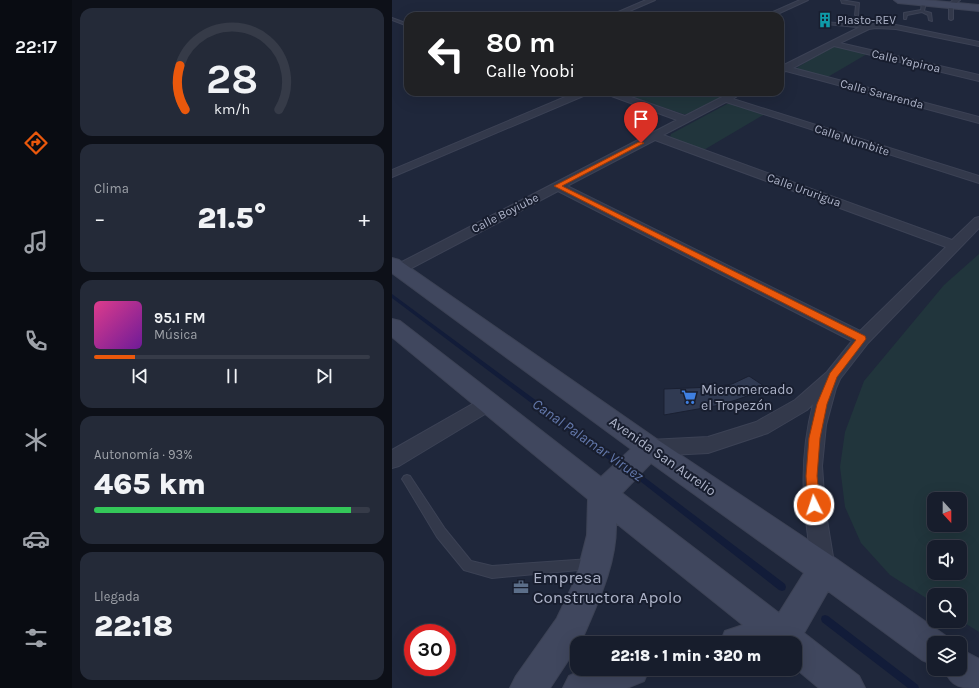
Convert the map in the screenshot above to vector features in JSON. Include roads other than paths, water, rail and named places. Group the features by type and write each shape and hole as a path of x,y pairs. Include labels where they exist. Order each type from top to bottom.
{"main road":[{"path":"898,0 923,7 954,2 979,8"},
{"name":"Avenida San Aurelio","path":"395,266 645,452 927,643"},
{"path":"392,326 489,403 606,490 785,636"},
{"path":"528,688 536,680 570,630 592,581 602,535 606,490 645,452"},
{"path":"791,636 823,572"},
{"path":"802,650 847,688"},
{"path":"967,671 979,680"},
{"path":"581,688 613,676"}],"street":[{"path":"622,12 652,0"},
{"path":"776,12 805,0"},
{"path":"784,69 867,27 882,25 979,44"},
{"name":"Calle Yapiroa","path":"833,44 979,78"},
{"name":"Calle Sararenda","path":"784,71 979,120"},
{"path":"392,174 576,96"},
{"path":"620,96 686,120"},
{"name":"Calle Boyiube","path":"395,266 557,186 731,96"},
{"name":"Calle Numbite","path":"725,99 979,180"},
{"name":"Calle Ururigua","path":"655,136 953,245"},
{"path":"557,186 862,339"},
{"path":"645,452 708,445 762,428 801,405 833,376 862,339 953,245 979,221"},
{"path":"823,572 815,520 812,476 816,431 822,404 833,376"},
{"path":"392,460 489,403"}],"lane":[{"path":"843,0 843,2 858,4 857,15"},
{"path":"951,19 954,2"},
{"path":"905,18 905,14 923,7 930,14 931,20"},
{"path":"392,20 404,24"},
{"path":"826,23 867,27"},
{"path":"407,479 441,533 468,566 492,572 595,563"}],"waterway":[{"name":"Canal Palamar Viruez","path":"392,296 593,446 622,465"},
{"name":"Canal Palamar Viruez","path":"633,472 782,587"},
{"path":"825,619 915,688"}],"place":[{"name":"Plasto-REV","path":"825,20"},
{"name":"Micromercado el Tropezón","path":"689,397"},
{"name":"Empresa Constructora Apolo","path":"521,587"}]}
